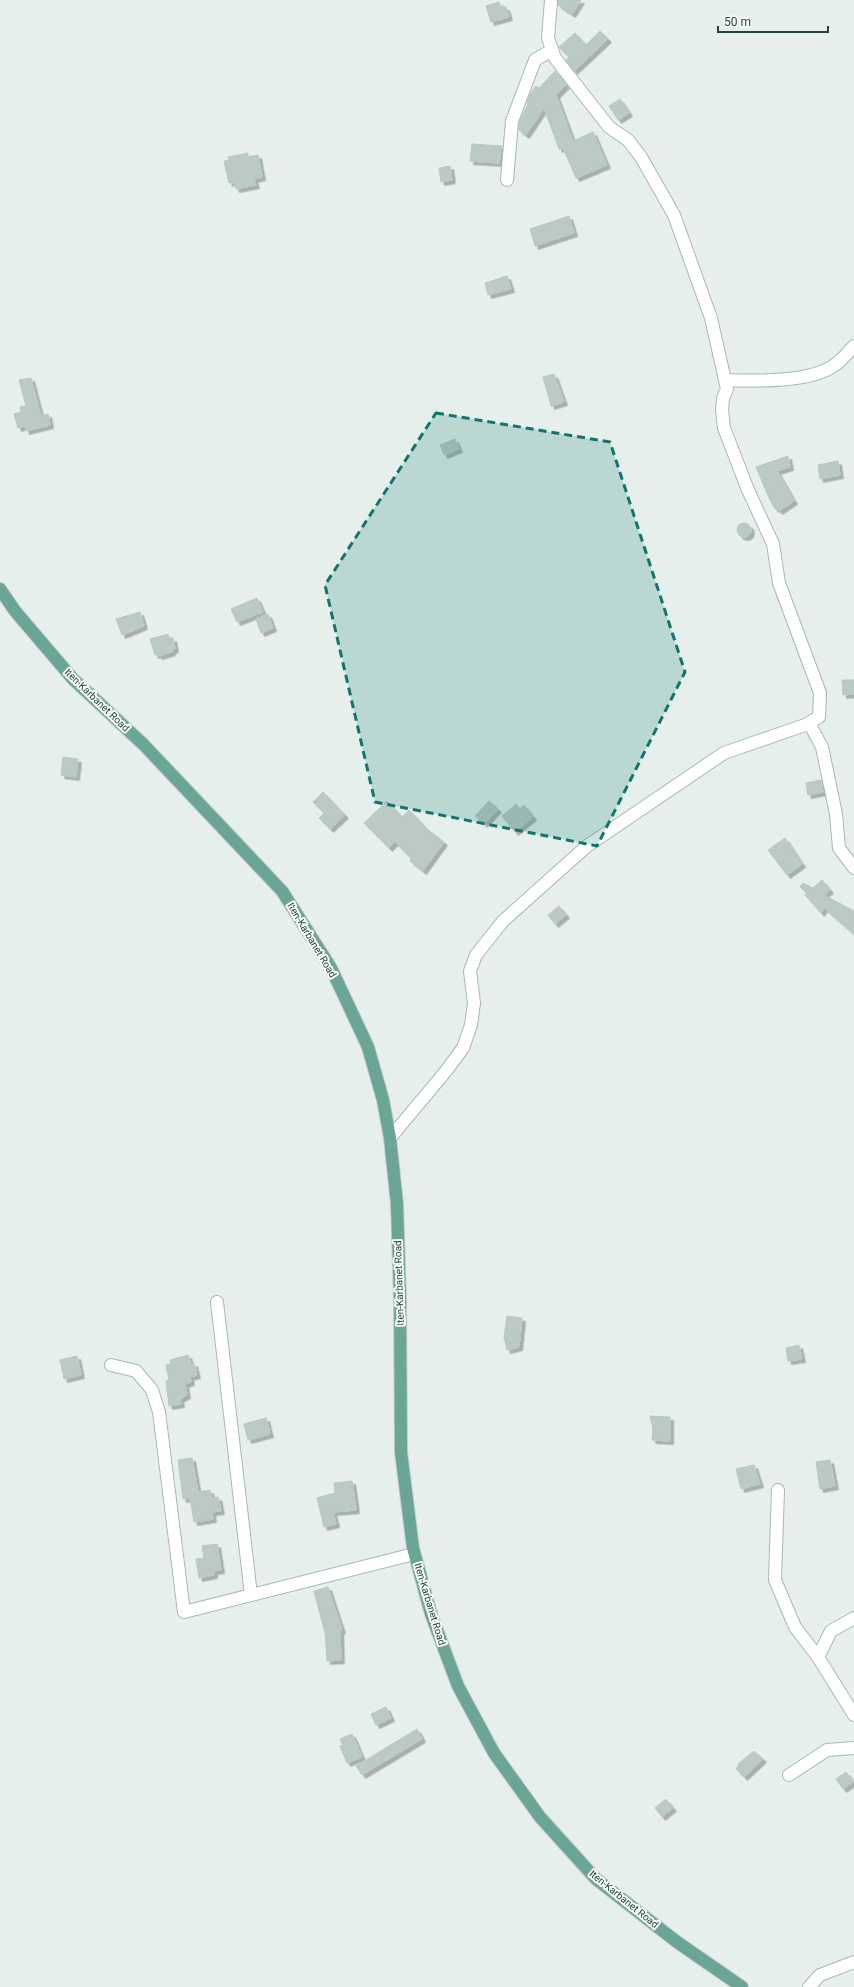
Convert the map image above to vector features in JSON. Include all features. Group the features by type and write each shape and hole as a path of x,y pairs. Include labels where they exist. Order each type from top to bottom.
{"main road":[{"name":"Iten-Karbanet Road","path":"0,589 14,611 73,679 144,745 282,891 331,968 368,1047 383,1100 390,1138 396,1204 400,1298 401,1452 414,1554 431,1614 458,1686 494,1753 540,1817 596,1879 677,1942 742,1987"}],"street":[{"path":"390,1138 446,1071 463,1048 471,1025 474,1002 470,971 476,956 503,922 587,846 724,753 809,723 819,717 820,693 779,583 773,544 748,490 724,428 722,410 723,398 727,389 711,318 674,215 641,157 628,140 609,127 555,58 548,38 551,0"},
{"path":"507,180 512,121 535,60 552,50"},
{"path":"725,380 776,381 816,373 836,365 854,346"},
{"path":"809,723 822,747 836,814 839,848 854,868"},
{"path":"217,1302 251,1595"},
{"path":"111,1365 136,1371 152,1390 159,1412 184,1612 414,1554"},
{"path":"778,1490 775,1580 795,1627 818,1657 854,1714"},
{"path":"818,1657 831,1632 854,1618"},
{"path":"789,1775 827,1750 854,1748"},
{"path":"809,1987 820,1975 854,1962"}],"highlighted area":[{"path":"436,413 610,442 685,672 597,846 375,802 325,585"}],"building":[{"path":"558,0 581,0 572,14 558,5"},
{"path":"499,2 500,7 506,7 509,17 491,22 486,6"},
{"path":"600,31 608,39 574,71 566,60 569,57 559,47 575,33 586,45"},
{"path":"555,71 566,85 556,95 573,141 593,132 607,165 576,178 563,148 559,149 544,108 526,135 519,130 519,123 528,104 527,102 530,94 536,86 539,88"},
{"path":"620,99 629,113 618,120 609,106"},
{"path":"472,144 502,146 499,163 470,161"},
{"path":"248,153 248,157 258,155 262,177 254,179 256,185 236,189 234,182 229,183 224,161 229,160 228,157"},
{"path":"450,166 452,180 441,182 439,168"},
{"path":"569,216 574,233 535,246 530,229"},
{"path":"507,276 511,289 488,295 485,283"},
{"path":"554,374 564,402 551,406 543,377"},
{"path":"31,378 41,416 48,414 50,425 26,431 25,426 18,428 14,414 21,412 20,407 26,406 19,380"},
{"path":"455,439 459,449 444,455 440,445"},
{"path":"788,456 790,467 777,471 794,501 779,511 777,508 775,509 769,498 756,467"},
{"path":"838,461 840,475 820,479 818,465"},
{"path":"741,523 747,523 751,527 751,533 747,537 741,537 737,533 737,527"},
{"path":"257,598 263,612 237,622 231,609"},
{"path":"140,612 144,626 122,635 116,619"},
{"path":"268,614 273,628 261,633 256,619"},
{"path":"168,634 169,639 173,638 175,649 172,650 172,652 159,656 158,654 155,655 150,639"},
{"path":"842,680 854,680 854,694 843,695"},
{"path":"63,757 78,759 76,777 61,775"},
{"path":"821,780 823,792 808,795 806,783"},
{"path":"323,792 345,815 330,829 319,818 324,813 313,802"},
{"path":"387,801 402,817 409,810 427,829 444,842 423,871 410,861 411,858 395,842 389,848 364,823"},
{"path":"489,801 498,809 484,824 475,816"},
{"path":"516,804 520,809 524,805 533,817 515,832 502,816"},
{"path":"785,838 802,864 787,875 768,850"},
{"path":"822,880 830,890 824,895 854,911 854,934 824,908 821,913 805,895 807,893 800,887 803,883 813,888"},
{"path":"559,906 566,915 555,924 548,915"},
{"path":"507,1316 522,1318 519,1347 507,1350 504,1337"},
{"path":"799,1345 802,1359 788,1361 786,1348"},
{"path":"188,1355 191,1364 194,1363 197,1375 190,1377 191,1382 185,1384 187,1395 180,1399 181,1404 169,1406 166,1381 169,1380 166,1365 171,1364 170,1360"},
{"path":"77,1356 81,1375 64,1379 60,1360"},
{"path":"650,1416 670,1417 670,1441 652,1440 653,1429"},
{"path":"266,1418 270,1434 248,1440 244,1424"},
{"path":"192,1458 198,1492 210,1490 211,1498 218,1497 221,1511 212,1512 213,1519 194,1522 190,1498 183,1499 178,1460"},
{"path":"830,1460 835,1486 820,1489 816,1462"},
{"path":"754,1465 760,1484 741,1489 736,1469"},
{"path":"352,1481 356,1510 333,1512 336,1524 324,1527 317,1498 335,1493 334,1483"},
{"path":"217,1544 221,1570 214,1571 214,1575 199,1578 196,1559 204,1558 202,1546"},
{"path":"328,1587 342,1630 340,1631 341,1660 327,1661 325,1633 314,1591"},
{"path":"386,1707 391,1718 376,1725 371,1714"},
{"path":"417,1729 422,1739 362,1775 356,1766"},
{"path":"352,1734 362,1757 347,1763 340,1746 343,1745 340,1739"},
{"path":"754,1751 763,1759 744,1777 736,1769 739,1765 738,1764"},
{"path":"846,1772 853,1782 843,1789 836,1779"},
{"path":"666,1799 673,1808 662,1817 655,1808"}]}
